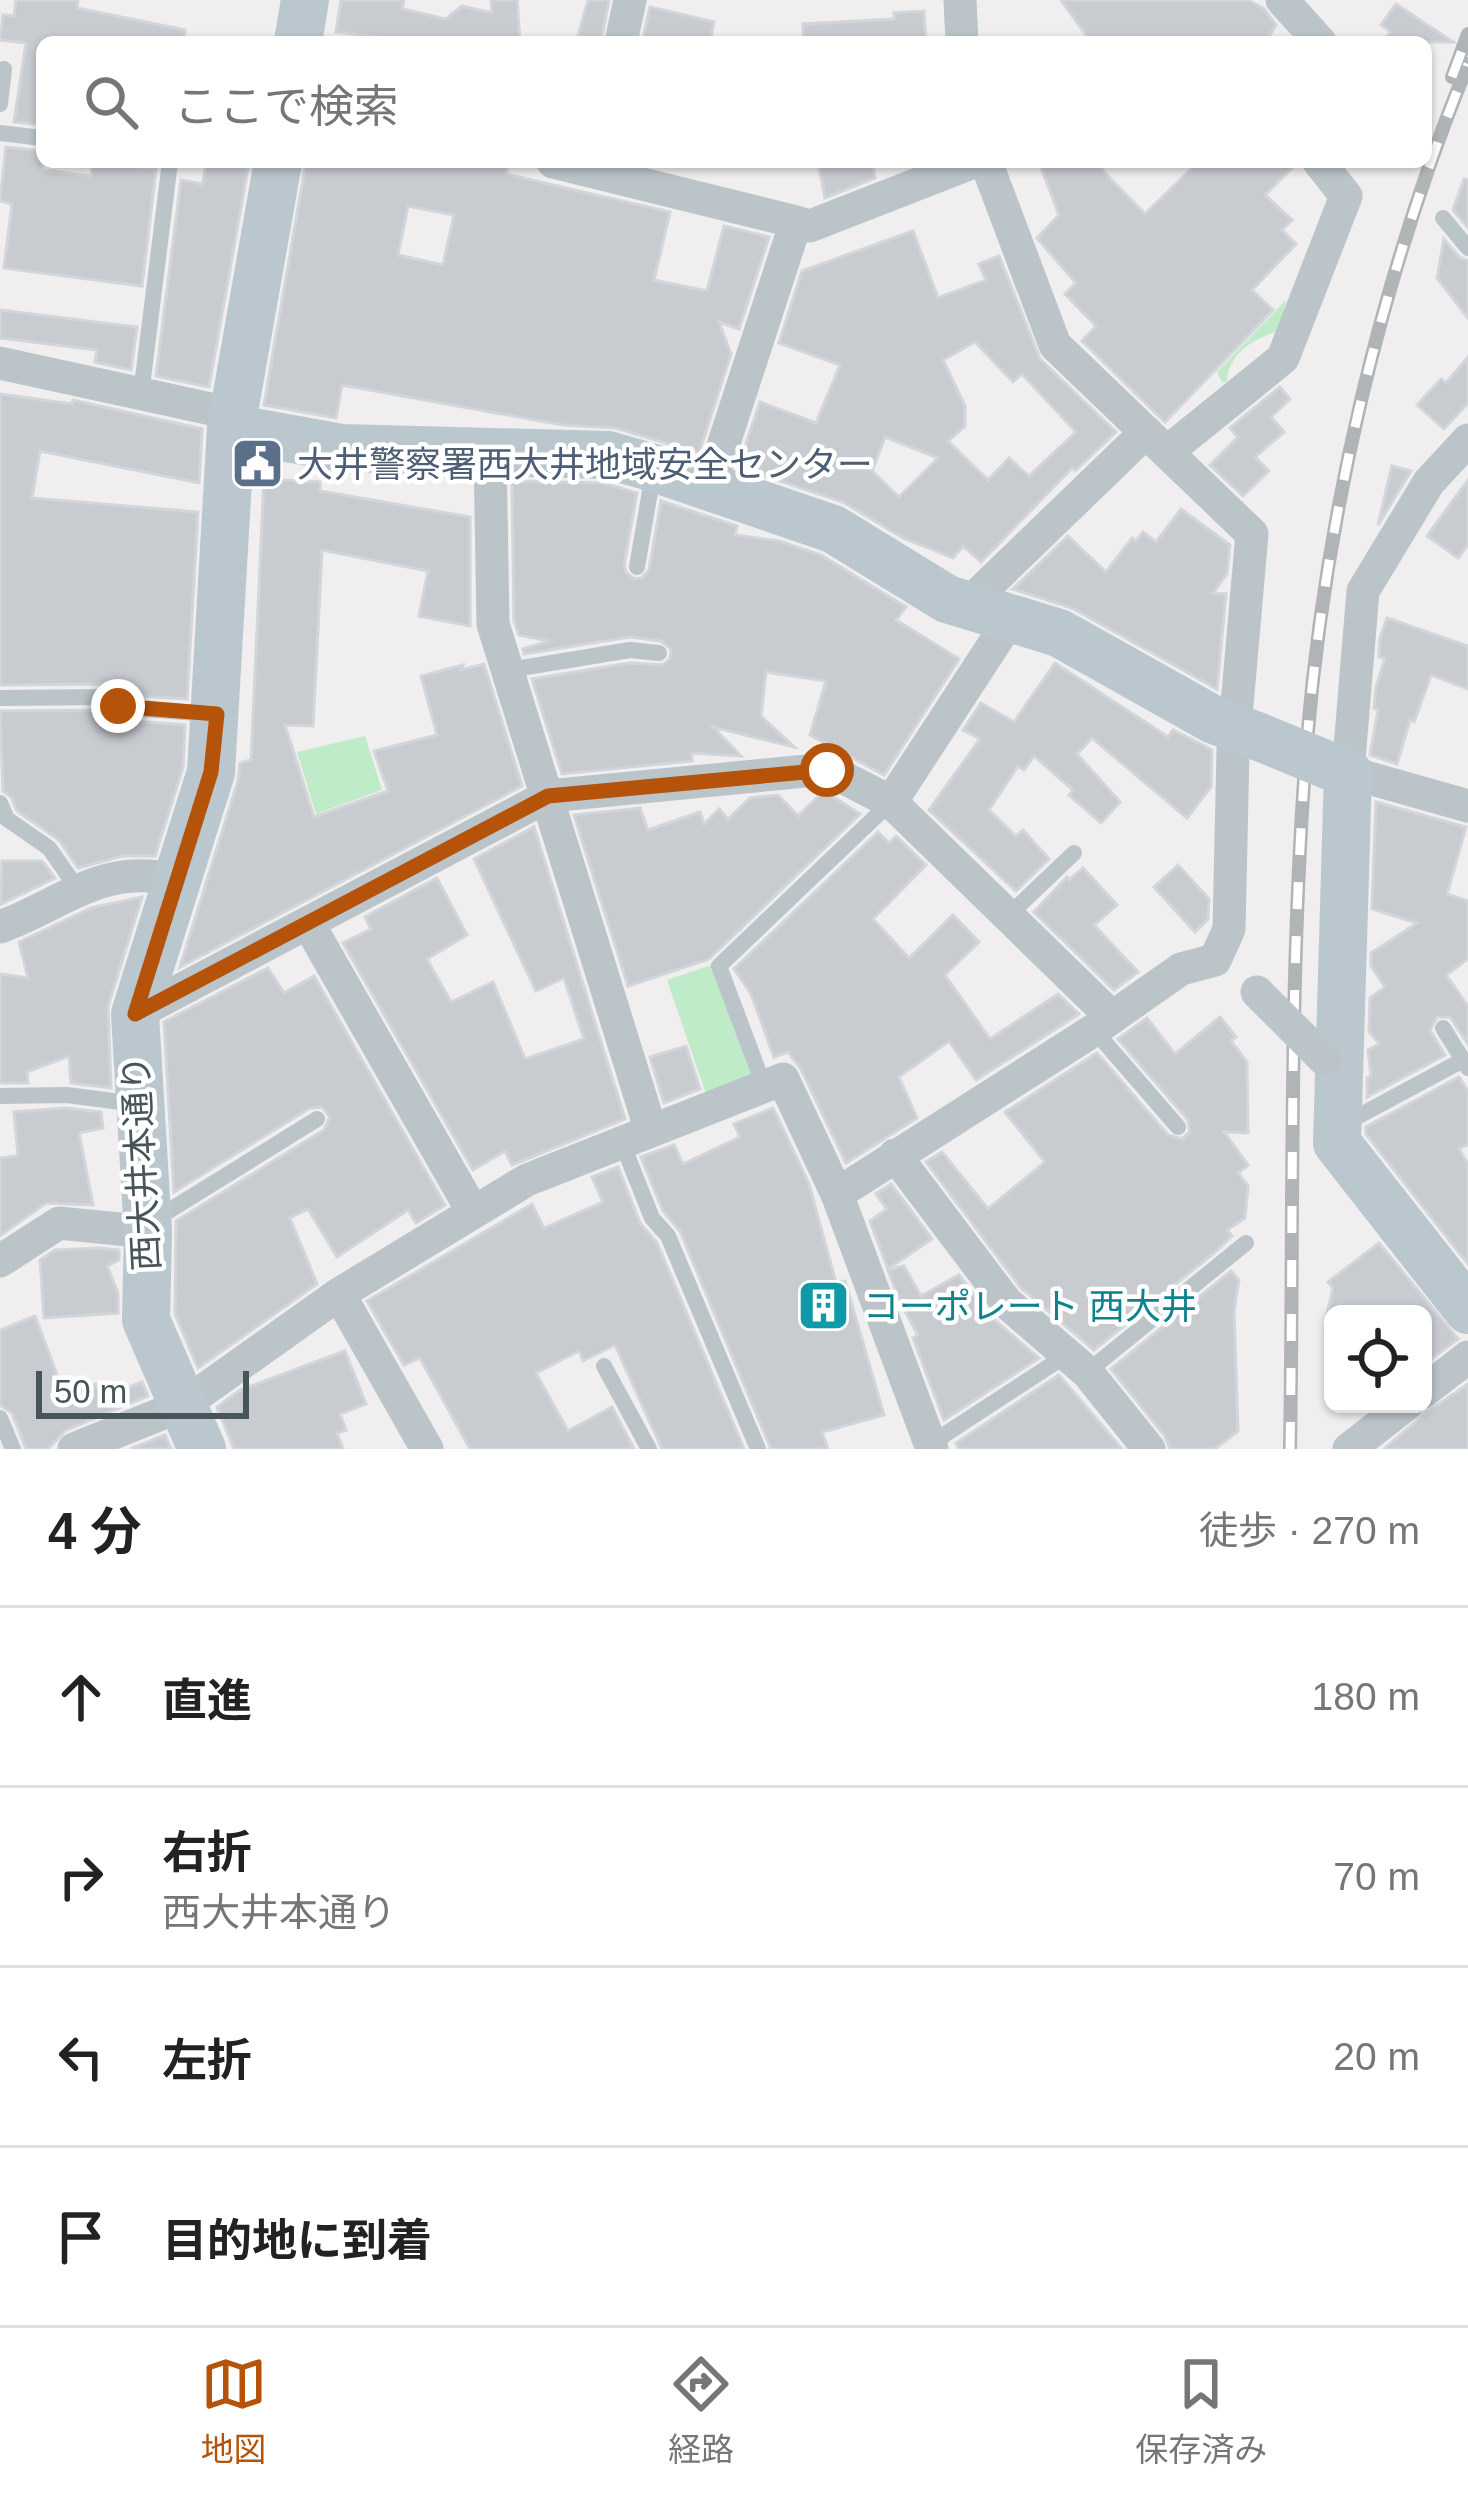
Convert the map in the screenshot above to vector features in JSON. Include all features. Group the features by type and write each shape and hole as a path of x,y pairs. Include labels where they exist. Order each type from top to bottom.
{"street":[{"path":"299,36 304,0"},
{"path":"622,36 631,0"},
{"path":"961,0 962,36"},
{"path":"1282,0 1315,36"},
{"name":"西大井本通り","path":"202,1449 146,1320 147,1228 135,1014 211,772 232,421 277,168"},
{"path":"600,168 810,226 959,168"},
{"path":"988,168 1055,345 1252,534 1246,732 1228,929 1215,960"},
{"path":"891,802 989,612 1157,442 1283,358 1346,196 1324,168"},
{"path":"710,486 796,222"},
{"path":"0,363 141,394 342,448 608,454 833,529 946,599 1060,633 1214,720 1339,769 1468,806"},
{"path":"1468,440 1430,482 1363,591 1339,769 1332,1067 1337,1143 1468,1310"},
{"path":"490,453 493,624 548,796 636,1137"},
{"path":"135,1014 548,796 827,770 891,802 1010,914 1103,1023"},
{"path":"0,927 77,888 129,876 174,880"},
{"path":"308,923 473,1212"},
{"path":"1215,960 1256,992 1332,1067"},
{"path":"837,1194 1181,969 1215,960"},
{"path":"74,1449 183,1405 339,1294 526,1180 783,1079 837,1194 932,1449"},
{"path":"895,1155 1006,1302 1076,1364 1149,1449"},
{"path":"0,1261 59,1223 147,1228"},
{"path":"339,1294 427,1449"},
{"path":"1432,1385 1468,1357"},
{"path":"1349,1449 1395,1413"}],"lane":[{"path":"0,104 4,69"},
{"path":"0,133 36,137"},
{"path":"141,394 169,168"},
{"path":"1443,218 1468,248"},
{"path":"637,567 654,468"},
{"path":"508,670 630,650 659,653"},
{"path":"0,698 109,697 118,706 217,714"},
{"path":"764,1086 719,966 891,802"},
{"path":"0,803 8,820 49,848 77,888"},
{"path":"1010,914 1073,854"},
{"path":"1103,1023 1178,1127"},
{"path":"1337,1127 1465,1065 1443,1028"},
{"path":"0,1096 68,1094 137,1104"},
{"path":"147,1228 317,1119"},
{"path":"636,1137 652,1218 668,1236 758,1449"},
{"path":"932,1449 944,1435 1076,1364 1246,1244"},
{"path":"604,1366 649,1449"},
{"path":"0,1418 13,1449"}],"green space":[{"path":"1286,300 1279,331 1244,348 1232,363 1227,382 1222,382 1217,372"},
{"path":"365,736 382,790 316,814 297,752"},
{"path":"714,964 755,1079 707,1097 667,980"}],"building":[{"path":"16,0 78,0 77,8 185,30 184,36 36,36 36,124 14,122 26,43 0,40 3,15 14,16"},
{"path":"341,0 404,0 402,9 446,19 462,6 492,13 491,0 517,0 520,36 336,32"},
{"path":"588,0 609,0 602,36 578,36"},
{"path":"1061,0 1248,0 1264,9 1276,25 1270,36 1087,36"},
{"path":"1396,4 1453,42 1432,42 1432,36 1387,36 1391,32 1381,25"},
{"path":"650,7 714,22 711,36 643,36"},
{"path":"924,11 926,36 803,36 803,24 894,19 894,13"},
{"path":"6,147 36,150 36,168 42,170 91,176 92,168 156,169 142,286 4,268 12,204 0,201"},
{"path":"206,168 248,168 209,387 156,376 181,180 202,184"},
{"path":"305,168 507,168 506,174 670,212 654,280 707,291 724,226 769,237 739,329 719,322 731,354 699,453 616,428 563,425 342,385 336,418 264,405","holes":["408,206 454,215 443,265 398,255"]},
{"path":"819,168 873,168 875,178 825,198"},
{"path":"1041,168 1102,168 1145,214 1192,168 1292,168 1265,195 1292,220 1282,230 1296,244 1252,290 1273,310 1165,422 1082,341 1096,326 1065,294 1076,283 1037,238 1059,215"},
{"path":"1464,179 1468,180 1468,228 1453,210"},
{"path":"913,231 938,298 986,280 979,264 999,256 1040,359 1116,432 1075,471 1072,468 981,562 963,546 953,558 903,538 843,502 738,467 760,402 816,423 840,365 779,343 802,271","holes":["975,342 1013,382 1022,374 1076,432 1029,476 1009,458 988,480 948,441 965,426 965,406 943,360","885,437 938,458 899,497 872,471"]},
{"path":"1444,239 1468,261 1468,318 1437,278"},
{"path":"0,310 137,327 131,370 95,362 97,350 0,338"},
{"path":"1468,357 1468,403 1444,429 1417,405 1441,379 1446,383"},
{"path":"1280,387 1290,399 1271,417 1284,432 1255,457 1269,471 1243,496 1210,465 1238,437 1230,428"},
{"path":"0,394 72,404 73,400 202,429 199,483 40,451 32,498 198,512 187,699 124,695 109,684 0,685"},
{"path":"1392,466 1411,471 1378,525"},
{"path":"264,479 320,482 320,491 470,517 470,626 419,616 428,571 322,550 313,726 285,725 314,817 388,791 374,751 437,735 421,676 463,665 461,670 484,664 522,786 180,967 240,763 251,760"},
{"path":"1468,480 1468,545 1458,558 1427,536"},
{"path":"512,481 604,483 637,493 624,565 634,579 649,570 661,501 737,526 735,535 779,541 821,555 906,607 896,620 959,659 884,775 810,735 826,681 766,672 761,716 794,747 713,727 741,756 692,753 692,761 562,774 532,679 630,663 663,665 671,649 661,641 629,637 524,654 523,649 549,641 519,635 514,621"},
{"path":"1181,509 1230,545 1227,574 1213,593 1226,594 1217,689 1072,608 1013,589 1068,536 1106,572 1132,538 1136,541 1143,532 1156,542"},
{"path":"1387,618 1468,646 1468,689 1431,675 1397,764 1370,755 1378,710 1374,708 1376,687 1385,659 1379,657 1380,638"},
{"path":"1055,663 1168,737 1173,730 1212,750 1211,787 1187,818 1092,738 1077,754 1120,802 1101,823 1034,756 1024,770 1018,766 989,810 1016,836 1023,830 1049,859 1016,891 929,810 980,739 963,730 981,703 1014,722"},
{"path":"103,710 117,720 185,725 183,767 155,856 122,856 78,868 59,840 17,811 3,791 0,711"},
{"path":"824,791 860,814 709,959 628,986 574,815 640,808 648,830 700,812 704,824 719,809 728,819 750,798 778,795 798,816"},
{"path":"1376,802 1466,827 1447,894 1468,901 1468,959 1446,975 1468,1006 1468,1044 1450,1017 1437,1017 1430,1030 1445,1055 1367,1097 1368,1050 1379,1044 1369,1031 1370,998 1385,987 1371,966 1371,953 1417,923 1372,909"},
{"path":"534,827 625,1119 512,1165 505,1151 473,1170 343,943 371,929 365,917 437,878 467,935 427,959 451,1002 493,982 525,1059 584,1039 564,978 536,991 474,859"},
{"path":"878,832 889,843 896,836 926,865 873,919 909,958 953,915 979,942 945,975 990,1039 1058,994 1079,1014 976,1080 949,1041 899,1077 917,1118 846,1163 801,1069 788,1052 774,1057 751,994 734,969"},
{"path":"2,861 42,861 55,878 1,904"},
{"path":"1178,865 1209,899 1208,919 1195,932 1154,887"},
{"path":"1083,868 1117,905 1094,925 1138,972 1114,990 1034,912 1067,877"},
{"path":"142,897 108,1006 111,1088 71,1083 69,1056 27,1072 28,1083 0,1083 0,974 28,978 19,942 91,908"},
{"path":"268,968 284,993 314,976 445,1205 416,1223 408,1210 337,1257 308,1209 290,1218 317,1284 198,1368 175,1314 176,1221 324,1130 330,1117 322,1107 310,1108 174,1192 164,1022"},
{"path":"1220,1017 1247,1062 1248,1133 1224,1132 1248,1165 1238,1173 1248,1186 1245,1218 1227,1230 1232,1236 1215,1252 1094,1350 1021,1288 926,1162 942,1152 988,1209 1045,1162 1005,1112 1097,1053 1168,1135 1182,1139 1190,1132 1188,1120 1118,1039 1147,1018 1175,1054"},
{"path":"686,1046 700,1089 664,1103 650,1057"},
{"path":"1459,1077 1468,1091 1468,1144 1459,1149 1468,1164 1468,1264 1366,1134 1366,1127"},
{"path":"66,1108 101,1112 103,1128 79,1133 93,1205 46,1203 0,1236 0,1158 18,1156 14,1112"},
{"path":"773,1108 809,1184 836,1283 845,1281 884,1415 822,1432 828,1449 771,1449 680,1231 663,1211 641,1157 674,1145 683,1164 740,1137 734,1124"},
{"path":"618,1167 640,1223 657,1243 744,1449 662,1449 615,1345 583,1361 579,1351 536,1373 568,1431 612,1407 634,1449 470,1449 420,1358 404,1365 367,1301 532,1204 544,1228 603,1202 592,1177"},
{"path":"891,1184 932,1239 888,1269 870,1221 887,1209 876,1194"},
{"path":"1379,1243 1430,1305 1329,1305 1333,1288 1328,1282"},
{"path":"55,1250 119,1250 119,1260 107,1266 118,1293 118,1313 44,1318 40,1260"},
{"path":"904,1266 921,1296 959,1275 992,1318 1039,1358 944,1420 913,1338 918,1335 888,1270"},
{"path":"1231,1271 1239,1280 1234,1311 1238,1431 1215,1449 1170,1449 1165,1436 1111,1369"},
{"path":"1432,1307 1458,1339 1432,1358"},
{"path":"35,1316 65,1396 96,1384 102,1398 142,1382 148,1396 66,1430 48,1449 26,1449 12,1413 0,1405 0,1330"},
{"path":"345,1351 366,1404 340,1414 346,1430 337,1433 343,1449 234,1449 217,1407 240,1390"},
{"path":"1059,1375 1122,1449 959,1449 956,1443"},
{"path":"1468,1384 1468,1449 1384,1449 1432,1413"},
{"path":"165,1435 171,1449 130,1449"}],"railway":[{"path":"1452,77 1468,34"},
{"path":"1432,160 1468,64"},
{"path":"1290,1449 1297,918 1316,655 1343,482 1362,396 1429,168"}],"place":[{"name":"大井警察署西大井地域安全センター","path":"258,464"},
{"name":"コーポレート 西大井","path":"824,1306"}],"route":[{"path":"118,706 217,714 211,772 135,1014 548,796 827,770"}]}
